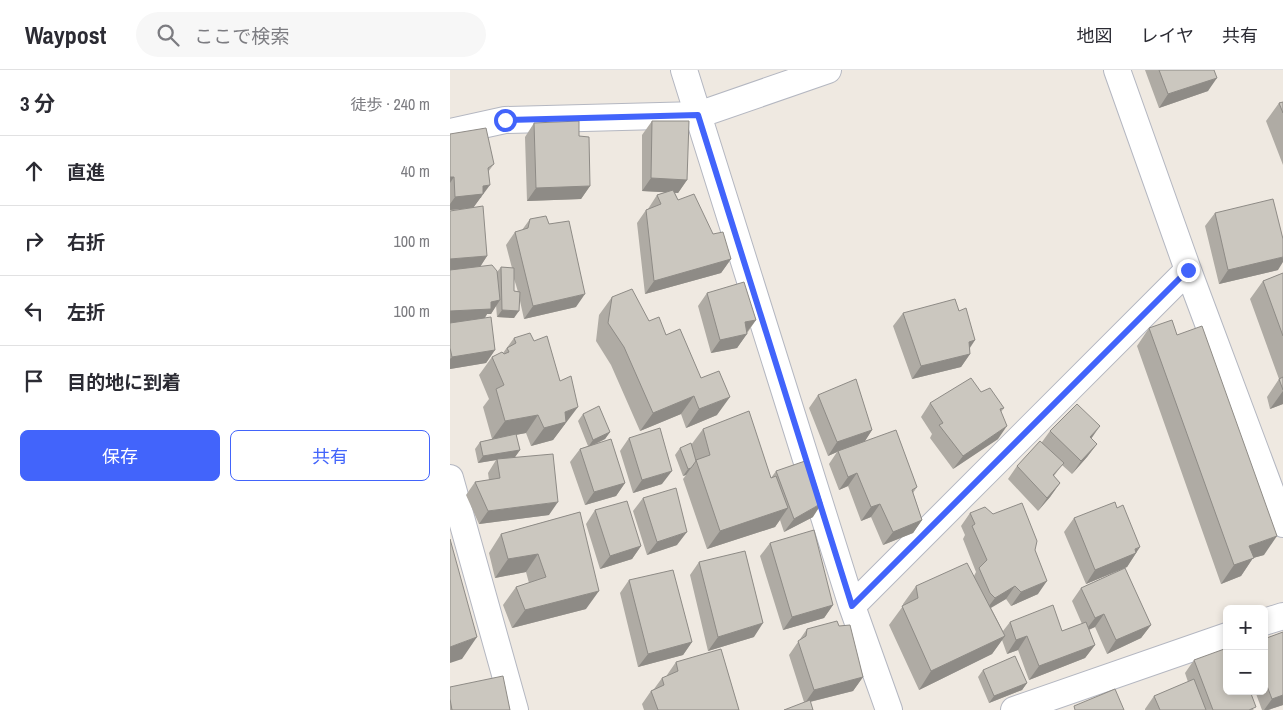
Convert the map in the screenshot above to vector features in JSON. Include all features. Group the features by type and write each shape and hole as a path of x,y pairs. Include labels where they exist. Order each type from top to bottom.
{"street":[{"path":"684,70 852,606 890,710"},
{"path":"450,132 505,120 698,115 828,70"},
{"path":"1117,70 1188,270 1283,524"},
{"path":"852,606 1188,270"},
{"path":"450,478 515,710"},
{"path":"1268,621 1283,616"},
{"path":"1014,710 1223,637"}],"building":[{"path":"1159,70 1214,70 1217,78 1168,94"},
{"path":"1283,102 1283,113 1279,103"},
{"path":"579,121 579,136 589,137 590,186 536,188 534,123"},
{"path":"652,121 689,121 687,180 651,178"},
{"path":"486,128 494,164 488,168 490,185 483,186 483,194 455,197 454,177 450,177 450,134"},
{"path":"673,190 678,200 694,194 713,234 723,232 731,259 654,281 646,210 661,204 657,195"},
{"path":"1273,199 1283,239 1283,257 1228,270 1215,213"},
{"path":"483,206 487,256 450,259 450,211"},
{"path":"546,216 549,224 569,221 585,294 533,306 515,232 528,228 530,219"},
{"path":"492,265 497,271 500,300 491,302 491,309 450,311 450,270"},
{"path":"501,267 514,268 514,291 520,292 519,311 502,310"},
{"path":"1283,273 1283,336 1263,281"},
{"path":"744,282 756,320 745,322 747,334 720,340 707,293"},
{"path":"632,289 649,321 659,317 666,335 680,329 701,378 719,371 730,397 699,409 694,396 653,413 624,347 608,323 612,297"},
{"path":"955,299 959,311 966,308 975,340 969,342 970,354 921,366 903,313"},
{"path":"491,317 495,350 452,357 450,323"},
{"path":"1172,320 1177,335 1202,326 1277,536 1249,546 1254,558 1234,565 1149,328"},
{"path":"530,333 534,341 547,336 560,381 571,376 578,407 565,412 566,422 544,428 538,415 505,421 496,389 504,385 492,357 502,352 504,354 509,352 507,348 516,343 514,338"},
{"path":"1283,377 1283,390 1279,379"},
{"path":"971,378 981,392 990,388 1004,408 1000,409 1007,426 963,456 939,425 943,423 930,403"},
{"path":"856,379 872,430 837,442 818,395"},
{"path":"1077,404 1100,426 1090,437 1097,444 1081,461 1050,431"},
{"path":"599,406 610,432 593,440 583,414"},
{"path":"749,411 771,478 776,476 788,508 720,531 696,460 710,455 703,429"},
{"path":"660,428 672,471 642,480 629,438"},
{"path":"896,430 917,487 912,490 922,520 893,532 880,504 871,507 857,473 848,477 838,451"},
{"path":"516,434 520,450 483,456 480,442"},
{"path":"611,439 625,483 594,492 580,449"},
{"path":"1040,441 1064,463 1053,475 1060,483 1047,498 1017,466"},
{"path":"691,443 696,461 688,469 680,448"},
{"path":"553,454 558,502 488,511 475,482 500,478 497,459"},
{"path":"808,460 822,503 794,519 776,471"},
{"path":"676,488 687,532 657,542 643,498"},
{"path":"627,501 641,546 610,556 595,510"},
{"path":"1115,502 1117,508 1123,505 1140,547 1135,549 1136,553 1095,570 1074,518"},
{"path":"1022,503 1037,541 1035,550 1047,581 1021,592 1015,586 995,598 990,593 979,568 987,560 972,526 975,524 970,513 985,507 993,514"},
{"path":"580,512 599,591 525,610 516,587 546,577 538,554 508,559 501,534"},
{"path":"814,530 833,605 792,617 770,543"},
{"path":"450,539 477,637 450,647"},
{"path":"745,551 763,623 718,637 699,562"},
{"path":"967,563 1005,636 931,671 902,606 918,598 916,586"},
{"path":"1125,568 1151,625 1116,640 1104,614 1095,618 1081,588"},
{"path":"673,570 692,642 648,654 629,580"},
{"path":"1053,605 1062,631 1086,622 1095,645 1039,666 1027,636 1016,640 1010,622"},
{"path":"837,621 839,626 850,625 863,677 814,690 798,641 806,636 807,629"},
{"path":"1283,632 1283,695 1272,699 1268,688 1268,638"},
{"path":"721,649 739,710 658,710 651,691 664,685 662,678 678,671 676,662"},
{"path":"1223,649 1223,695 1252,695 1256,707 1249,710 1213,710 1194,660"},
{"path":"1015,656 1027,683 994,696 983,670"},
{"path":"503,676 510,710 452,710 450,687"},
{"path":"1194,679 1206,710 1160,710 1154,696"},
{"path":"1115,689 1124,710 1075,710 1074,706"},
{"path":"810,700 813,710 784,710"}],"route":[{"path":"505,120 698,115 852,606 1188,270"}]}
